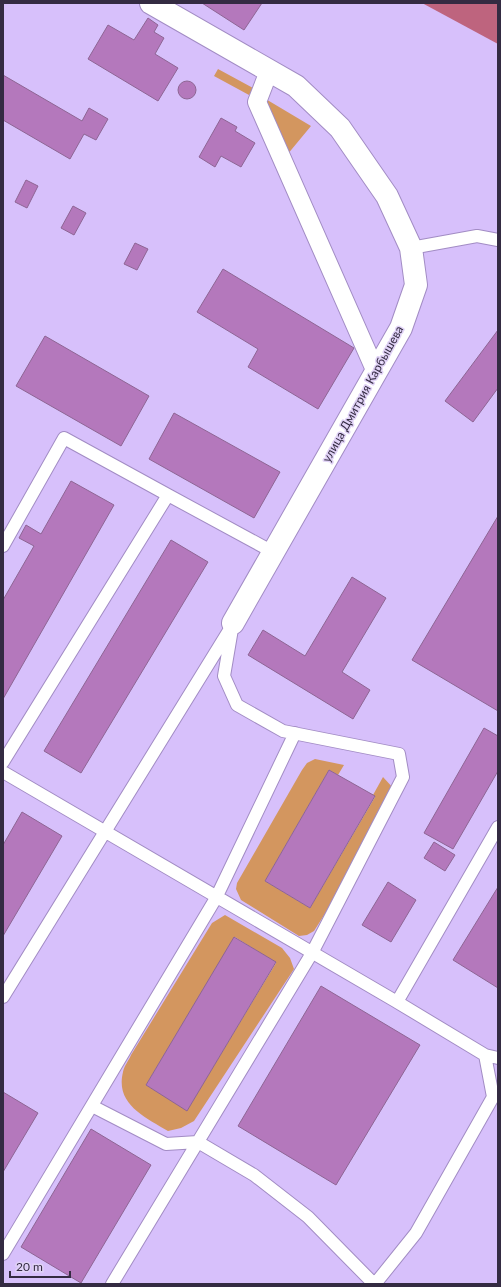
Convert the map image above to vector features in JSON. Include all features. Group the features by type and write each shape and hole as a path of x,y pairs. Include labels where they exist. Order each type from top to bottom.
{"street":[{"name":"улица Дмитрия Карбышева","path":"151,3 296,86 340,128 386,196 410,248 416,286 401,328 233,623"},
{"path":"269,71 257,102 376,372"}],"lane":[{"path":"410,248 477,236 498,240"},
{"path":"3,546 64,438 273,552"},
{"path":"3,762 168,495"},
{"path":"112,1284 312,953 403,777 399,754 283,731 237,705 224,676 233,623"},
{"path":"3,997 233,623"},
{"path":"3,1254 216,898 295,733"},
{"path":"3,772 485,1055 498,1058"},
{"path":"397,1002 498,827"},
{"path":"92,1106 166,1144 198,1142 254,1175 308,1217 375,1284 416,1233 493,1097 485,1055"}],"shaded area":[{"path":"422,3 498,3 498,44"},
{"path":"218,69 253,88 249,95 214,76"},
{"path":"264,98 311,126 287,155"},
{"path":"315,759 344,765 338,775 329,770 265,881 310,908 375,797 373,795 383,777 394,789 389,813 314,931 307,935 299,936 241,900 236,889 237,883 302,770 307,763"},
{"path":"225,915 282,948 290,958 294,969 194,1121 181,1128 168,1131 142,1115 128,1101 123,1093 123,1072 131,1055 212,923","holes":["235,937 276,963 187,1110 146,1085"]}],"building":[{"path":"202,3 262,3 244,30"},
{"path":"148,18 158,25 154,32 164,38 155,54 178,68 158,101 88,59 108,25 134,40"},
{"path":"3,75 82,121 89,108 108,119 96,140 84,134 70,159 3,120"},
{"path":"187,81 193,84 196,90 193,96 187,99 181,96 178,90 181,84"},
{"path":"221,118 237,127 235,131 255,143 241,167 221,156 215,167 199,157"},
{"path":"26,180 38,186 27,208 15,202"},
{"path":"73,206 86,213 74,235 61,228"},
{"path":"135,243 148,249 137,270 124,264"},
{"path":"223,269 354,348 318,409 248,367 258,349 197,312"},
{"path":"498,330 498,388 473,422 445,401"},
{"path":"45,336 149,396 121,446 16,386"},
{"path":"174,413 280,472 254,518 149,459"},
{"path":"71,481 114,505 3,699 3,600 34,546 19,538 26,525 41,534"},
{"path":"498,516 498,711 412,660"},
{"path":"171,540 208,562 81,773 44,751"},
{"path":"352,577 386,598 342,672 370,690 353,719 248,655 263,630 305,656"},
{"path":"484,728 498,736 498,771 453,849 424,833"},
{"path":"329,770 375,796 310,908 265,881"},
{"path":"22,812 62,836 3,936 3,845"},
{"path":"434,842 455,855 445,871 424,858"},
{"path":"388,882 416,900 391,942 362,925"},
{"path":"498,887 498,988 453,960"},
{"path":"234,937 276,962 187,1111 146,1085"},
{"path":"321,986 420,1045 336,1185 238,1126"},
{"path":"3,1092 38,1113 3,1172"},
{"path":"91,1129 151,1165 81,1283 21,1247"}]}
